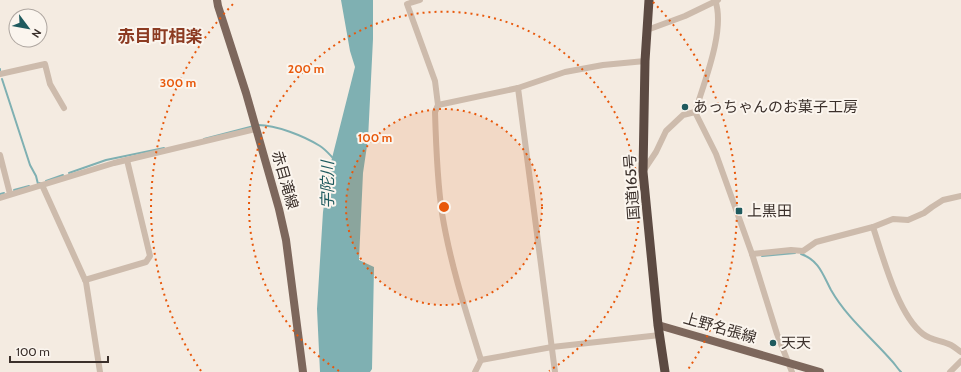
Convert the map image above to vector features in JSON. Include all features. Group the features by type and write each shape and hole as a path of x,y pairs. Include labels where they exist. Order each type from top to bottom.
{"highway":[{"name":"国道165号","path":"649,0 645,61 643,172 658,325 665,372"}],"main road":[{"name":"赤目滝線","path":"217,0 246,92 279,209 286,240 303,372"},
{"name":"上野名張線","path":"658,325 820,372"}],"street":[{"path":"420,0 407,4 435,82 438,105 435,112 437,177 442,214 462,299 481,360 475,372"},
{"path":"647,30 685,16 716,0 718,12 713,53 695,112 716,154 752,254 777,334 792,372"},
{"path":"438,105 518,88 573,71 603,65 645,61"},
{"path":"0,74 45,64 50,84 64,108"},
{"path":"518,88 555,372"},
{"path":"643,172 656,152 666,131 683,115 695,112"},
{"path":"0,198 127,160 255,126"},
{"path":"0,155 2,172 10,194"},
{"path":"85,280 146,262 149,259 150,256 127,160"},
{"path":"42,185 85,280 100,372"},
{"path":"752,254 791,250 803,251 816,242 873,227 893,219 908,220 924,213 943,200 961,196"},
{"path":"873,227 898,298 909,318 921,333 930,339 952,346 961,352"},
{"path":"481,360 552,347 660,334"},
{"path":"950,372 961,361"}],"water":[{"name":"宇陀川","path":"341,0 373,0 373,39 368,139 363,173 359,260 374,267 372,369 370,372 320,372 317,309 323,212 329,170 355,67 350,51"}],"waterway":[{"path":"2,79 30,165 36,176 38,184 40,183"},
{"name":"宇陀川","path":"258,125 281,129 306,138 322,147 334,159"},
{"path":"204,139 254,126"},
{"path":"69,173 106,160 164,148"},
{"path":"46,181 63,175"},
{"path":"14,190 29,186"},
{"path":"0,194 4,193"},
{"path":"762,256 795,253"},
{"path":"801,254 816,264 844,310 901,372"}],"place":[{"name":"あっちゃんのお菓子工房","path":"685,107"},
{"name":"上黒田","path":"739,211"},
{"name":"天天","path":"773,343"}],"district":[{"name":"赤目町相楽","path":"160,36"}]}
